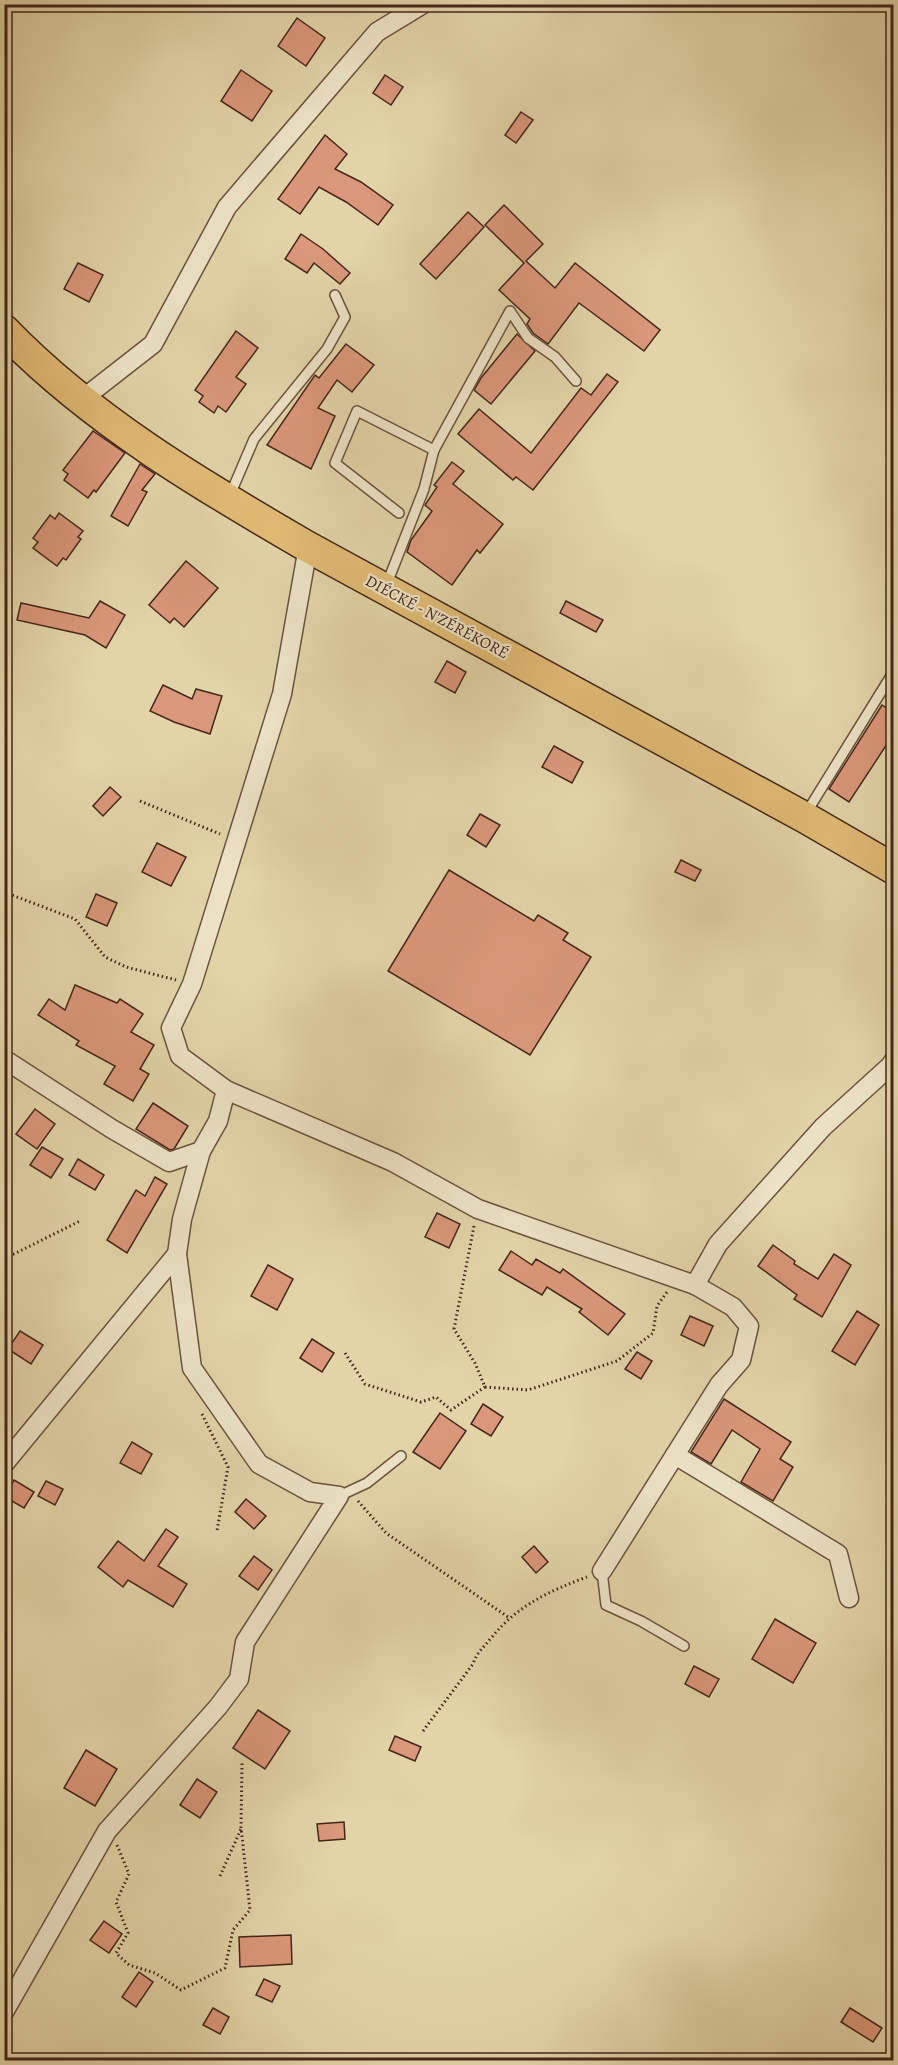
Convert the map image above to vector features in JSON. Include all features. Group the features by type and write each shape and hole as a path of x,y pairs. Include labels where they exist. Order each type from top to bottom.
{"highway":[{"name":"DIÉCKÉ - N'ZÉRÉKORÉ","path":"4,330 80,401 228,500 308,548 386,588 804,817 894,869"}],"street":[{"path":"80,401 153,344 226,207 377,32 423,4"},
{"path":"308,548 282,694 192,984 171,1028 180,1056 226,1090 393,1162 478,1209 695,1285 733,1307 749,1326 741,1360 719,1385 602,1571"},
{"path":"4,1059 112,1129 169,1162 201,1151"},
{"path":"695,1285 718,1244 823,1127 894,1060"},
{"path":"4,2012 107,1831 218,1707 239,1679 245,1642 339,1496 310,1492 259,1464 192,1368 177,1254 182,1219 201,1151 218,1121 226,1090"},
{"path":"4,1464 177,1254"},
{"path":"675,1455 838,1554 849,1598"}],"lane":[{"path":"228,500 254,439 327,349 345,317 335,295"},
{"path":"386,588 424,489 434,450 510,310 528,338 555,357 576,381"},
{"path":"399,513 335,463 357,411 434,450"},
{"path":"804,817 894,671"},
{"path":"339,1496 367,1483 401,1456"},
{"path":"602,1571 606,1605 641,1621 684,1646"}],"path":[{"path":"140,801 236,840"},
{"path":"4,892 75,919 105,957 126,968 192,984"},
{"path":"478,1209 454,1329 475,1363 485,1388"},
{"path":"4,1253 14,1254 80,1221"},
{"path":"345,1353 365,1384 421,1402 436,1397 451,1410 485,1388 528,1390 617,1361 653,1333 657,1306 678,1278"},
{"path":"201,1411 203,1421 228,1467 217,1531"},
{"path":"339,1496 358,1500 386,1533 508,1617"},
{"path":"423,1731 473,1664 478,1651 508,1617 548,1592 602,1571"},
{"path":"107,1831 121,1850 129,1874 116,1902 128,1933 116,1953 129,1965 155,1973 181,1990 225,1968 233,1930 250,1910 241,1827 242,1762"},
{"path":"220,1876 241,1827"}],"building":[{"path":"297,18 325,38 306,66 278,46"},
{"path":"241,70 272,91 252,121 221,101"},
{"path":"385,75 403,87 391,105 373,93"},
{"path":"521,112 533,120 516,143 505,135"},
{"path":"325,135 347,154 335,169 361,182 393,205 378,225 346,202 319,187 300,214 278,199"},
{"path":"504,205 543,244 526,261 555,288 575,263 660,330 644,351 579,303 548,344 533,333 527,324 530,319 499,290 524,263 485,225"},
{"path":"468,212 484,227 436,279 420,264"},
{"path":"301,234 323,249 350,273 340,284 314,263 307,273 285,259"},
{"path":"78,263 103,275 89,302 64,289"},
{"path":"236,331 258,348 236,377 246,384 226,412 218,406 214,413 199,402 203,396 195,390"},
{"path":"517,334 535,351 491,404 474,390"},
{"path":"346,344 374,365 352,392 337,380 318,408 335,416 311,469 267,445 315,375 319,378"},
{"path":"607,374 618,382 533,490 516,477 513,480 458,434 479,409 531,453 581,388 591,395"},
{"path":"93,431 125,453 96,492 94,490 88,498 64,480 68,474 63,470"},
{"path":"452,462 464,471 453,484 503,524 480,553 477,550 452,585 407,552 411,540 432,511 425,505 437,487 434,485"},
{"path":"140,464 155,474 142,490 147,492 128,526 111,516"},
{"path":"59,513 83,531 78,537 81,539 66,560 63,558 57,566 33,548 38,542 33,538 50,515 55,519"},
{"path":"186,561 218,588 184,627 174,618 170,623 149,605"},
{"path":"100,601 125,615 106,648 85,635 17,620 21,603 89,618"},
{"path":"566,601 603,620 596,632 560,613"},
{"path":"447,661 466,672 455,693 435,682"},
{"path":"163,685 192,699 196,689 222,696 210,734 150,711"},
{"path":"882,705 894,713 894,749 887,744 849,802 829,789"},
{"path":"554,746 583,762 572,783 542,767"},
{"path":"110,787 121,797 103,816 93,806"},
{"path":"480,814 500,825 486,847 467,835"},
{"path":"157,843 186,857 171,886 142,872"},
{"path":"681,860 701,870 695,881 675,872"},
{"path":"449,870 534,921 538,915 568,933 563,940 591,957 530,1055 388,971"},
{"path":"96,894 117,903 107,926 86,917"},
{"path":"75,985 117,1003 120,999 143,1014 131,1032 154,1045 140,1069 149,1074 133,1101 104,1084 115,1066 76,1045 79,1041 38,1015 49,999 65,1010"},
{"path":"153,1103 188,1126 174,1149 170,1150 136,1129"},
{"path":"35,1109 55,1124 37,1149 16,1134"},
{"path":"42,1147 63,1159 51,1178 30,1165"},
{"path":"78,1159 104,1175 95,1190 69,1175"},
{"path":"155,1177 167,1184 127,1253 107,1240 136,1190 145,1196"},
{"path":"437,1213 460,1224 449,1248 425,1237"},
{"path":"773,1245 795,1261 794,1264 818,1279 834,1254 851,1265 822,1317 794,1299 797,1295 758,1266"},
{"path":"511,1251 532,1265 536,1259 560,1273 563,1269 625,1314 608,1335 579,1312 582,1309 547,1287 542,1295 499,1270"},
{"path":"268,1265 293,1279 277,1310 251,1296"},
{"path":"857,1311 879,1325 855,1365 832,1351"},
{"path":"690,1316 713,1326 704,1346 681,1335"},
{"path":"20,1331 43,1345 31,1364 8,1349"},
{"path":"312,1339 334,1353 322,1372 300,1358"},
{"path":"637,1352 652,1361 641,1379 625,1369"},
{"path":"724,1399 791,1442 780,1459 793,1467 773,1501 741,1482 760,1449 732,1430 711,1464 691,1452"},
{"path":"483,1404 503,1417 491,1436 471,1424"},
{"path":"440,1413 466,1431 440,1469 413,1452"},
{"path":"132,1442 152,1454 141,1474 120,1463"},
{"path":"14,1480 34,1492 24,1508 5,1497"},
{"path":"46,1481 63,1489 55,1505 38,1496"},
{"path":"246,1499 266,1516 254,1529 235,1512"},
{"path":"166,1529 178,1537 158,1566 187,1584 173,1607 128,1580 123,1587 98,1567 118,1541 144,1561"},
{"path":"534,1546 548,1562 536,1573 522,1557"},
{"path":"254,1556 272,1570 258,1590 239,1576"},
{"path":"775,1619 816,1643 793,1683 752,1659"},
{"path":"694,1666 719,1679 709,1697 685,1684"},
{"path":"258,1710 290,1731 265,1769 233,1748"},
{"path":"395,1736 421,1747 415,1761 389,1750"},
{"path":"86,1750 117,1769 95,1806 64,1788"},
{"path":"197,1779 217,1792 200,1818 180,1805"},
{"path":"344,1822 345,1839 319,1841 317,1824"},
{"path":"104,1921 122,1934 109,1953 90,1940"},
{"path":"291,1935 292,1964 240,1967 239,1937"},
{"path":"139,1972 153,1982 136,2007 122,1997"},
{"path":"264,1979 280,1986 272,2002 256,1995"},
{"path":"213,2008 229,2017 220,2034 203,2025"},
{"path":"850,2008 882,2028 873,2042 841,2022"}]}
